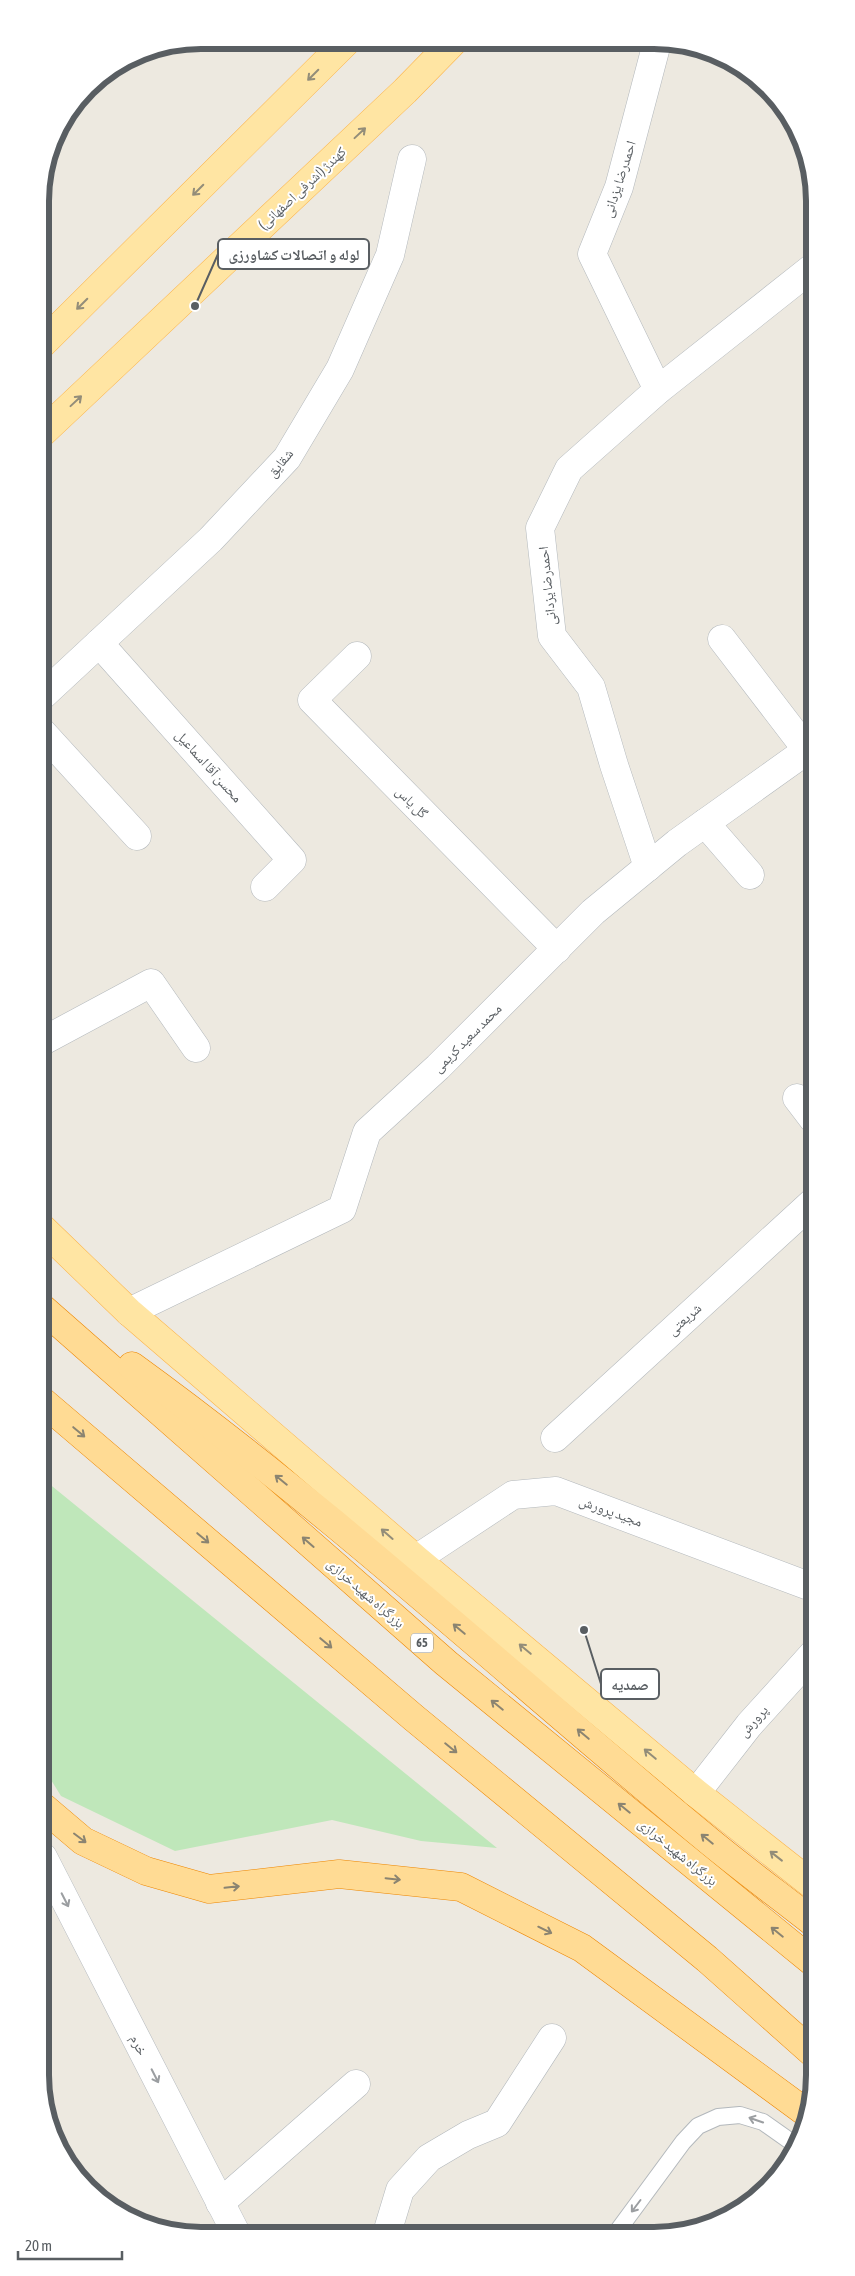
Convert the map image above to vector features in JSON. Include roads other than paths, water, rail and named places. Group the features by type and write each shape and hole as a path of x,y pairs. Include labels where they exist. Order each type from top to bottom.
{"highway":[{"path":"49,1306 216,1427 378,1560 704,1837 806,1917"},
{"name":"بزرگراه شهید خرازی","path":"49,1314 446,1663 806,1956"},
{"path":"49,1406 414,1718 707,1959 806,2048"},
{"path":"49,1812 84,1842 146,1871 209,1890 339,1874 461,1887 582,1948 802,2109"}],"main road":[{"path":"49,337 339,49"},
{"name":"کهندژ (اشرفی اصفهانی)","path":"49,426 446,49"},
{"path":"49,1235 129,1312 416,1559 696,1793 806,1880"}],"street":[{"name":"احمدرضا یزدانی","path":"655,49 619,187 592,254 658,390"},
{"name":"شقایق","path":"49,690 211,539 287,458 340,369 390,255 412,159"},
{"name":"احمدرضا یزدانی","path":"648,867 614,766 591,686 552,636 540,528 569,468 658,390 806,273"},
{"path":"722,639 806,743"},
{"name":"محسن آقا اسماعیل","path":"99,643 292,860 265,887"},
{"name":"گل یاس","path":"358,656 312,700 557,949"},
{"path":"49,740 137,836"},
{"name":"محمد سعید کریمی","path":"129,1312 342,1209 367,1132 438,1067 593,912 705,823 806,751"},
{"path":"705,823 750,875"},
{"path":"49,1037 151,983 196,1048"},
{"name":"شریعتی","path":"556,1438 806,1208"},
{"name":"مجید پرورش","path":"416,1559 513,1495 556,1491 806,1585"},
{"name":"پرورش","path":"696,1793 749,1725 806,1662"},
{"name":"خرم","path":"49,1869 233,2227"},
{"path":"389,2227 400,2190 429,2158 468,2135 497,2124 552,2038"},
{"path":"220,2203 356,2084"}],"lane":[{"path":"620,2227 683,2142 698,2126 718,2117 740,2115 763,2122 791,2142"}],"place":[{"name":"لوله و اتصالات کشاورزی","path":"195,306"},
{"name":"صمدیه","path":"584,1630"}]}
